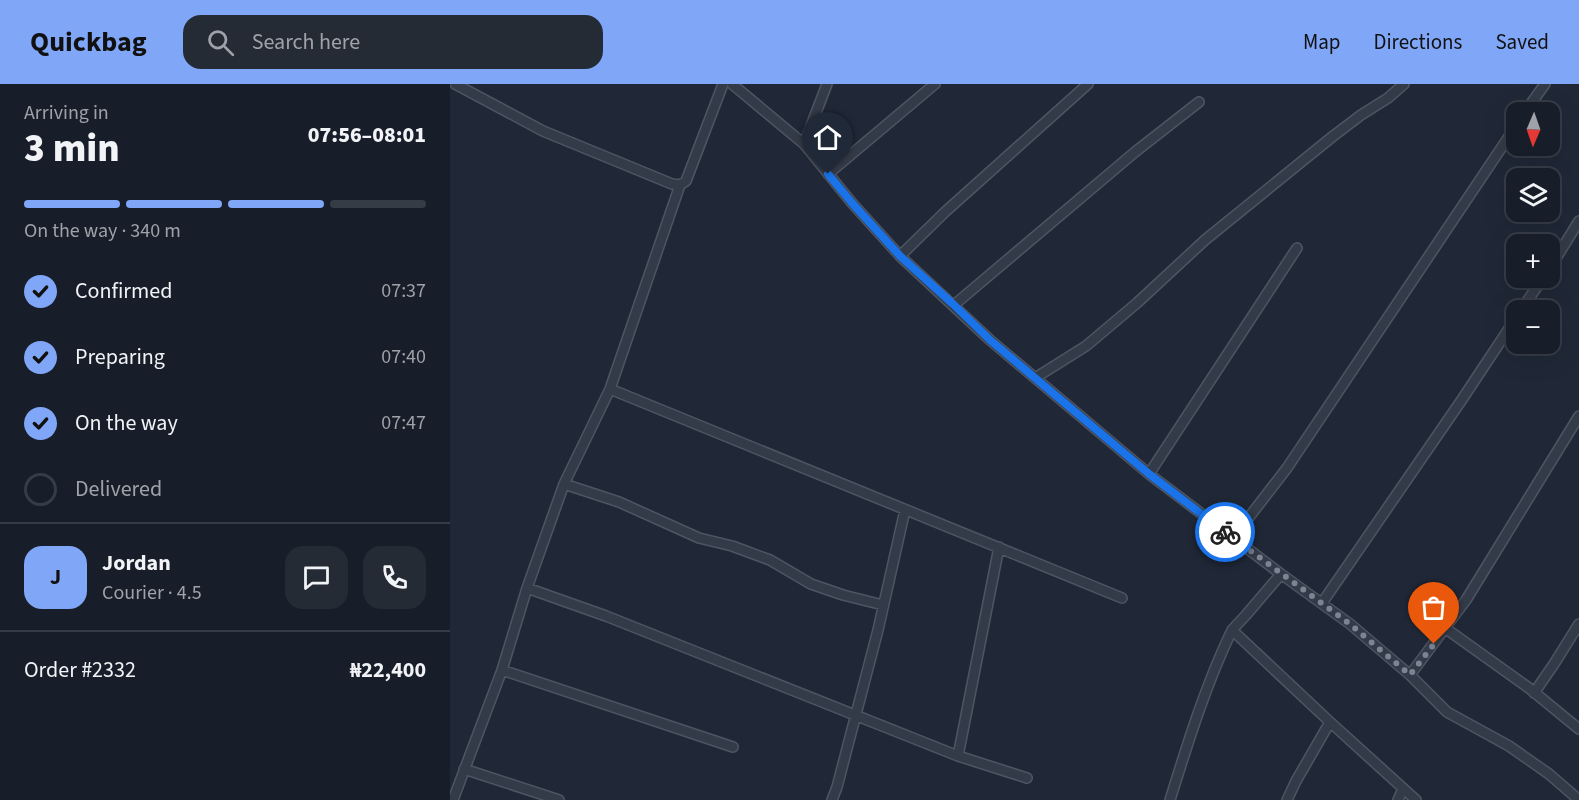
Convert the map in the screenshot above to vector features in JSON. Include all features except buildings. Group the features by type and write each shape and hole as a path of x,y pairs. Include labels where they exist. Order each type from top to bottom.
{"street":[{"path":"455,84 543,131 672,184 680,185"},
{"path":"453,800 502,670 527,588 564,484 610,388 680,185 686,181 723,84"},
{"path":"732,84 804,144 852,203 900,256 990,340 1149,474 1350,624 1410,675 1447,712 1509,746 1549,774 1579,800"},
{"path":"804,144 827,84"},
{"path":"828,174 935,84"},
{"path":"900,256 945,212 1088,84"},
{"path":"1035,378 1086,346 1137,303 1205,240 1360,115 1388,98 1404,84"},
{"path":"1532,102 1545,84"},
{"path":"954,305 1135,152 1199,102"},
{"path":"1233,538 1287,468 1506,141"},
{"path":"1560,252 1579,222"},
{"path":"1149,474 1297,248"},
{"path":"1322,603 1506,333"},
{"path":"610,388 1122,598"},
{"path":"1410,675 1466,600 1579,416"},
{"path":"564,484 619,502 699,538 732,546 770,560 811,584 883,605"},
{"path":"832,800 883,605 905,510"},
{"path":"958,756 999,547"},
{"path":"1170,800 1216,663 1232,630 1281,574"},
{"path":"527,588 606,616 958,756 1027,778"},
{"path":"1534,693 1579,624"},
{"path":"1445,628 1579,729"},
{"path":"1232,630 1416,800"},
{"path":"502,670 733,747"},
{"path":"1287,800 1330,722"},
{"path":"464,769 559,800"},
{"path":"1398,800 1403,789"}],"way so far":[{"path":"1225,532 1350,624 1410,675 1434,644"}],"route":[{"path":"828,174 900,256 990,340 1149,474 1225,532"}]}
